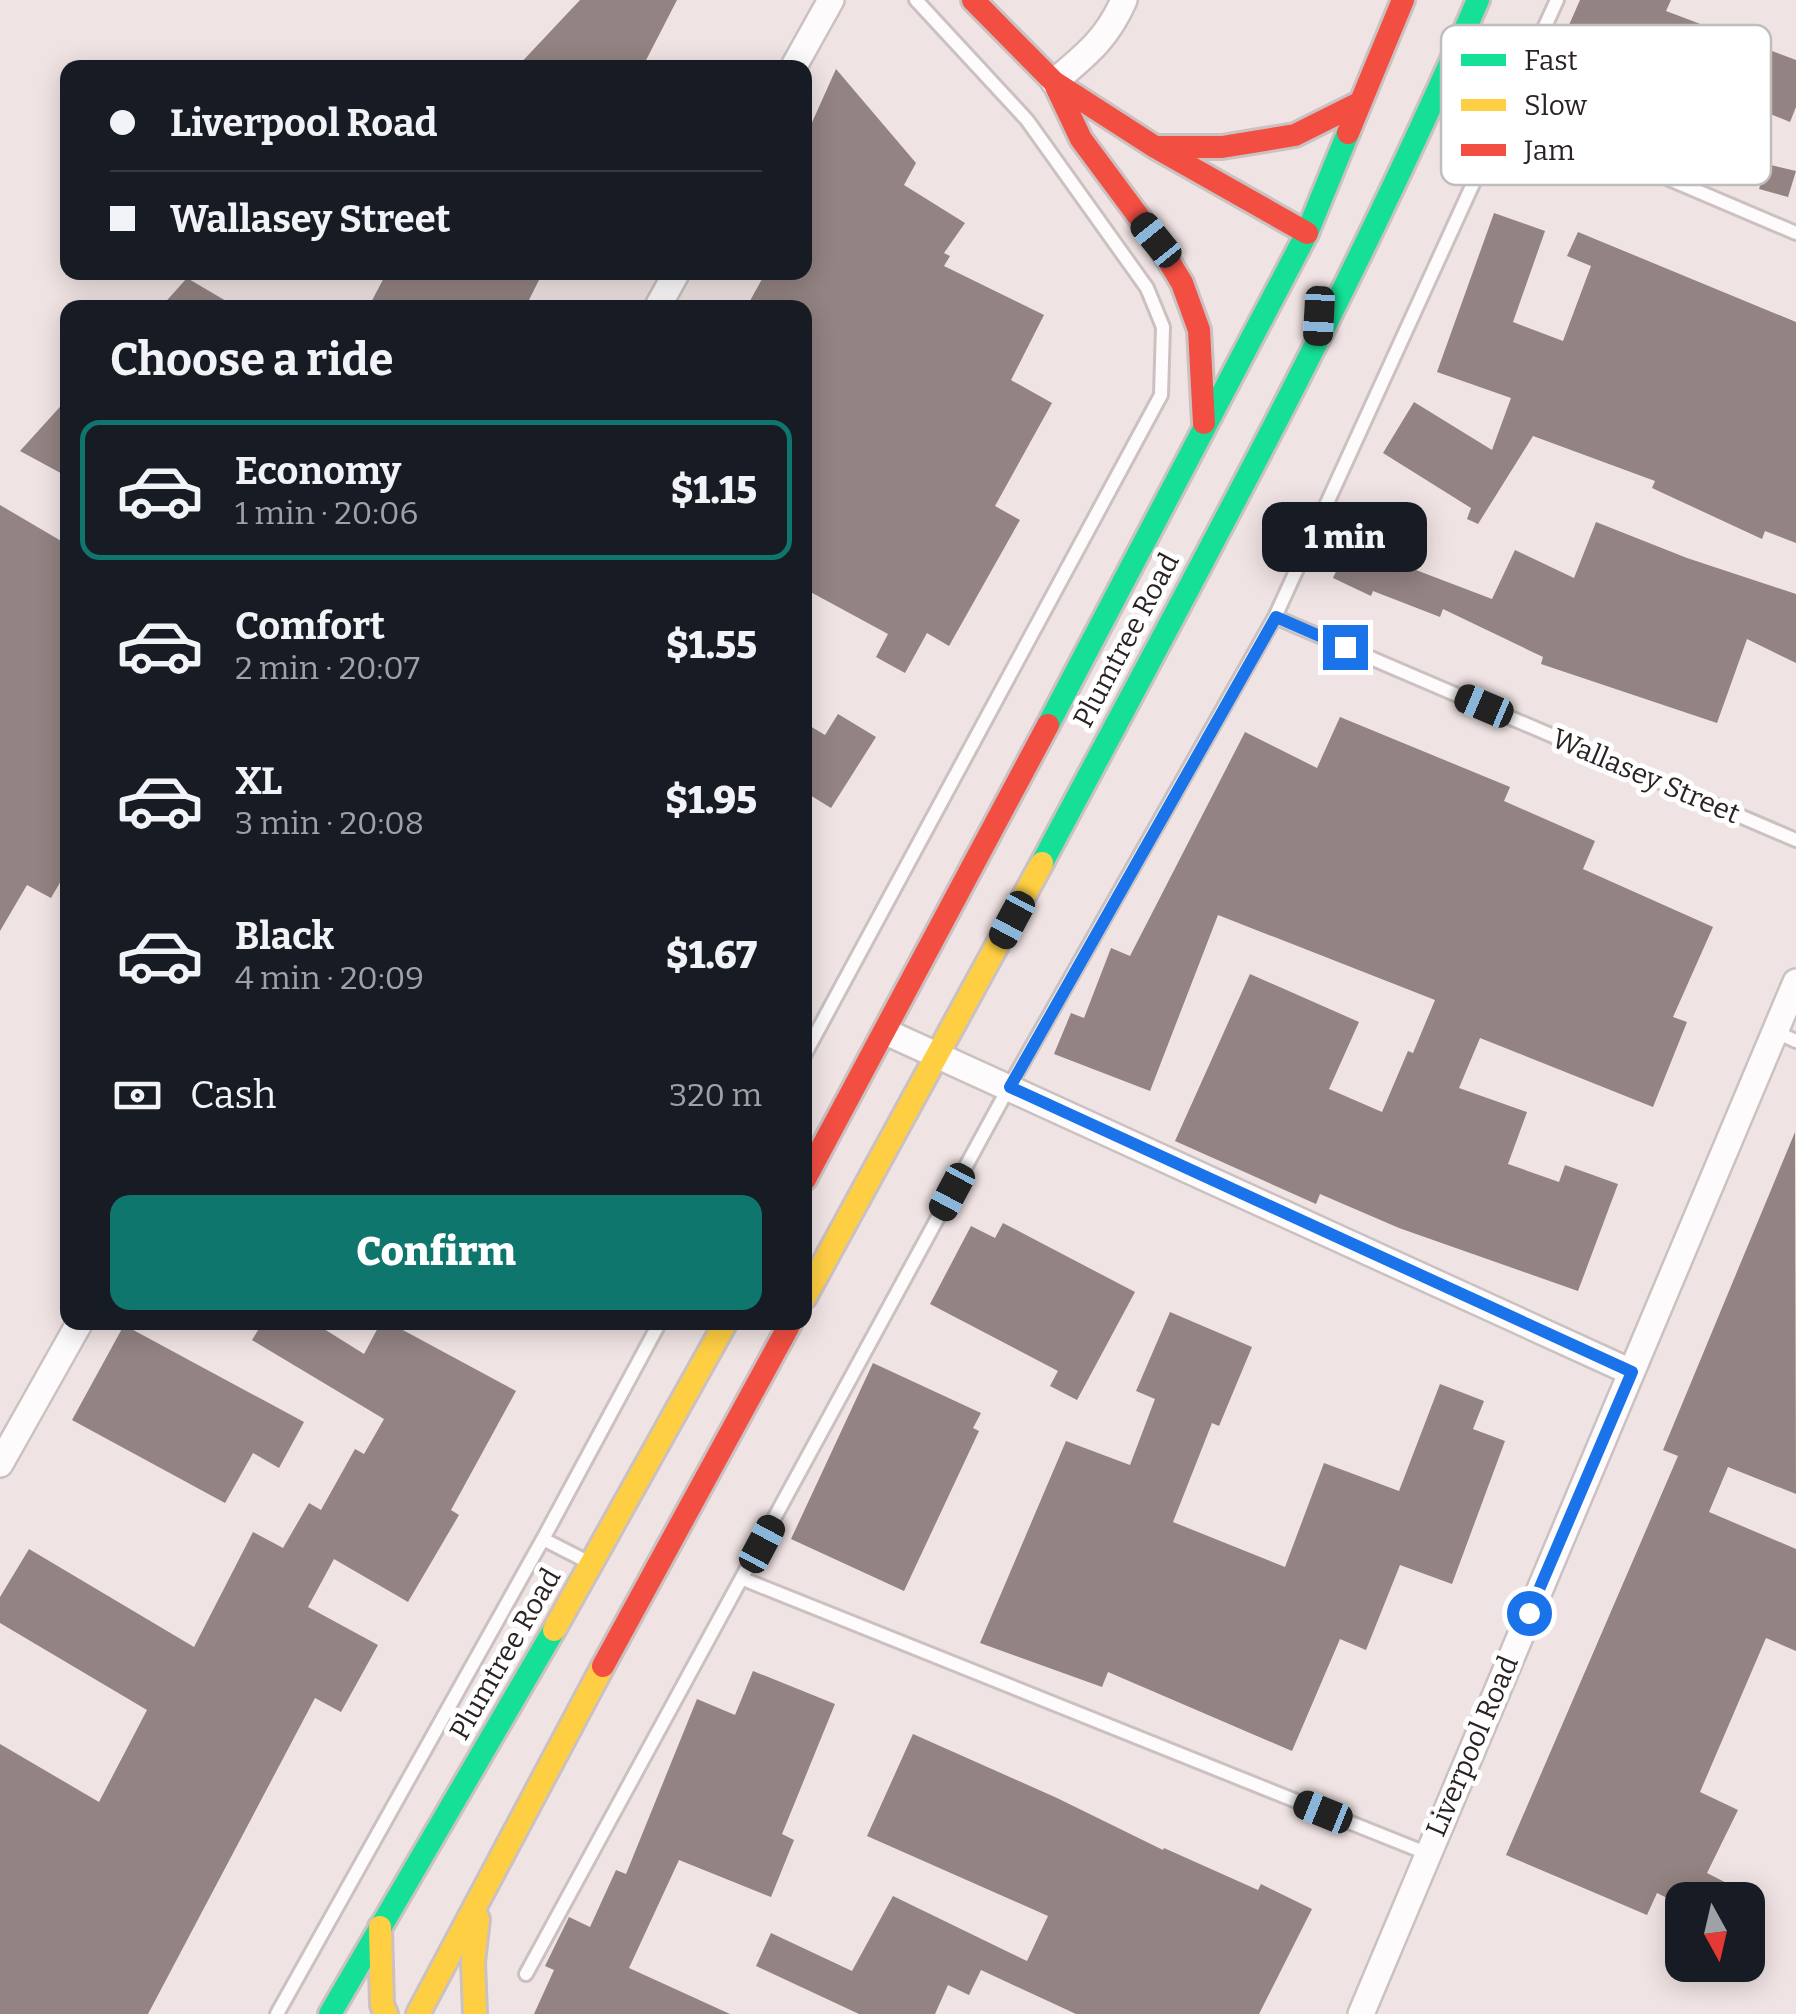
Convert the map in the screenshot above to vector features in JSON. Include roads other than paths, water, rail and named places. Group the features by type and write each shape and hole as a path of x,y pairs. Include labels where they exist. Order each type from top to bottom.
{"main road":[{"path":"973,0 1054,82 1155,148 1306,233 1318,279 1318,345"},
{"name":"Plumtree Road","path":"812,1166 1306,233 1403,0"},
{"name":"Plumtree Road","path":"1467,25 1478,0"},
{"path":"1054,82 1081,139 1156,240 1182,283 1199,330 1204,425"},
{"name":"Plumtree Road","path":"812,1285 940,1055 1318,345 1441,85"},
{"path":"1155,148 1222,147 1295,135 1359,103"},
{"path":"1364,197 1413,150"},
{"path":"1306,233 1336,217"},
{"name":"Plumtree Road","path":"330,2014 592,1564 722,1330"},
{"path":"418,2014 787,1330"},
{"path":"475,2014 474,1962 480,1902"},
{"path":"380,1926 382,2005 386,2014"}],"street":[{"path":"798,60 832,0"},
{"path":"1054,82 1095,48 1112,28 1124,0"},
{"name":"Liverpool Road","path":"1361,2014 1632,1372 1786,1037 1796,982"},
{"path":"886,1032 1632,1372"},
{"path":"0,1464 75,1330"}],"lane":[{"path":"812,1041 1160,395 1163,327 1147,288 1026,120 916,0"},
{"path":"1546,25 1557,0"},
{"path":"526,1974 1010,1087 1276,617 1473,185"},
{"path":"1683,185 1796,233"},
{"name":"Wallasey Street","path":"1276,617 1796,840"},
{"path":"277,2014 656,1330"},
{"path":"543,1539 592,1564"},
{"path":"743,1579 1426,1854"}]}
